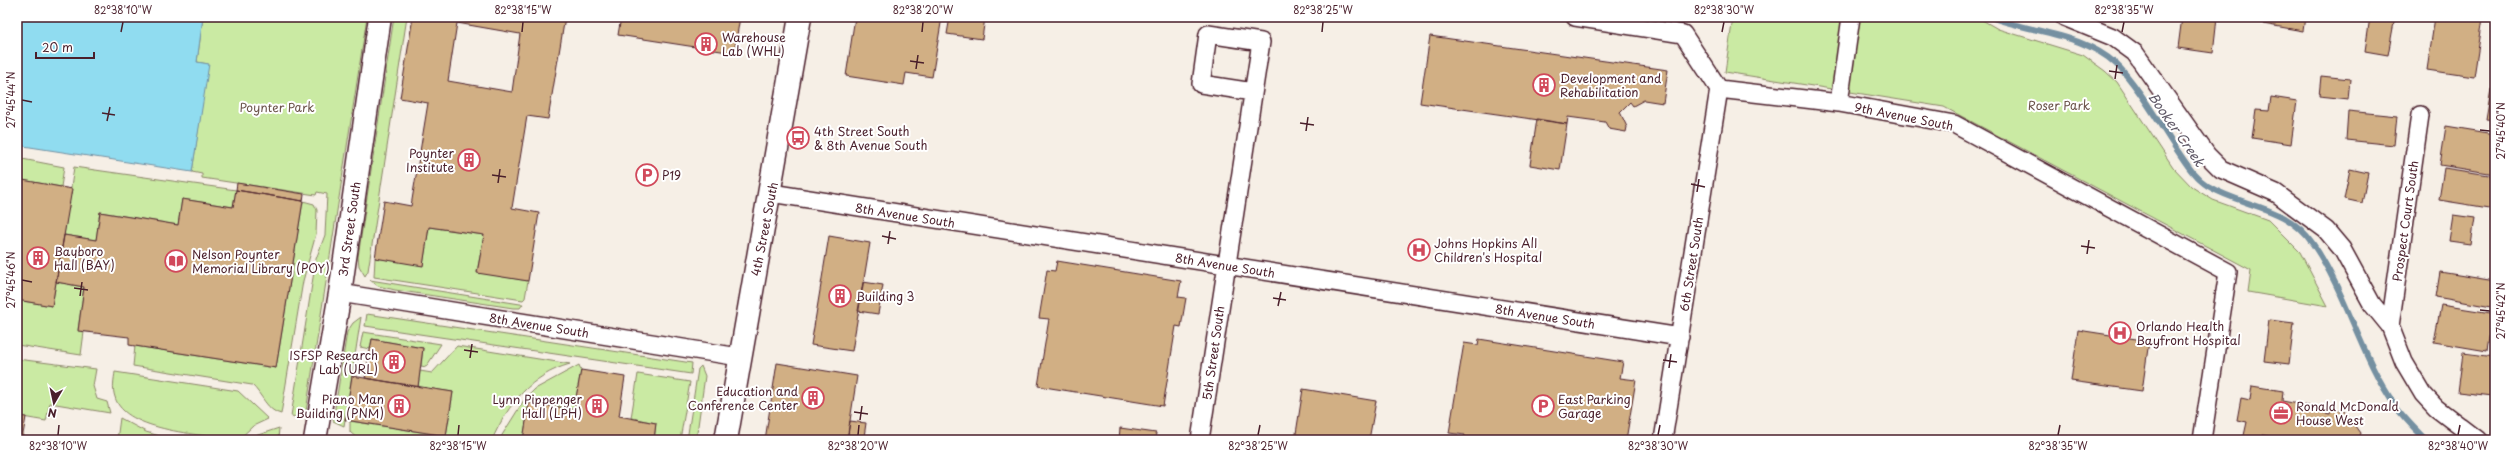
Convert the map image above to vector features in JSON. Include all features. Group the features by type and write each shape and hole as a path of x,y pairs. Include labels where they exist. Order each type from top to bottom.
{"main road":[{"name":"3rd Street South","path":"315,440 340,293 380,17"},
{"name":"4th Street South","path":"726,440 739,357 770,193 800,17"}],"street":[{"path":"1575,17 1683,34 1718,89"},
{"path":"1839,103 1851,17"},
{"path":"2064,17 2112,37 2135,54 2207,155 2221,169 2276,193 2326,230 2342,248 2372,304 2390,326 2404,362 2423,394 2436,408 2478,440"},
{"name":"9th Avenue South","path":"1718,89 1839,103 1954,124 2228,272 2202,440"},
{"name":"6th Street South","path":"1663,440 1718,89"},
{"name":"5th Street South","path":"1200,440 1253,92"},
{"name":"Prospect Court South","path":"2390,326 2420,116"},
{"name":"8th Avenue South","path":"770,193 1680,337"},
{"name":"8th Avenue South","path":"340,293 739,357"}],"green space":[{"name":"Poynter Park","path":"203,17 367,17 305,418 291,416 316,259 325,235 327,194 317,192 316,195 202,178 202,174 192,172 208,64 197,62"},
{"path":"394,17 407,17 368,271 365,276 359,266 358,257"},
{"name":"Roser Park","path":"1733,17 1977,17 1998,29 2083,55 2117,82 2173,167 2192,187 2213,200 2268,220 2300,252 2328,306 2248,292 2251,270 1944,107 1725,72"},
{"path":"17,158 64,167 61,187 17,179"},
{"path":"74,167 236,190 233,207 182,199 178,225 100,212 96,240 64,235"},
{"path":"303,201 314,204 317,210 316,234 303,281 281,414 268,406 252,385 133,366 135,346 276,368"},
{"path":"429,227 484,235 477,272 528,281 525,298 523,300 374,277 375,258 423,265"},
{"path":"370,280 523,304 520,308 513,308 395,290 378,286"},
{"path":"56,282 84,287 78,330 84,332 81,355 17,345 17,300 52,306"},
{"path":"367,314 692,363 691,374 365,326"},
{"path":"361,317 344,426 333,421 347,332 353,323"},
{"path":"363,332 441,344 426,367 421,366 423,348 372,339 370,349 360,347"},
{"path":"457,346 570,364 544,375 532,383 505,414 492,440 359,440 350,432 350,421 446,436 453,392 418,387 420,371 432,373"},
{"path":"17,359 96,369 93,386 97,399 107,402 110,413 50,403 46,421 17,416"},
{"path":"579,365 581,370 574,409 529,403 523,440 499,440 524,400 535,389"},
{"path":"701,366 705,376 696,440 687,440 698,369"},
{"path":"115,372 238,391 268,419 253,426 238,440 169,430 150,425 134,418 122,409 114,394"},
{"path":"638,374 690,382 680,440 654,440 656,423 631,418"},
{"path":"120,418 146,432 163,437 163,440 117,440"},
{"path":"279,428 278,440 254,440 255,436"}],"water":[{"path":"17,17 203,17 197,62 209,64 192,172 17,145"}],"building":[{"name":"Poynter Institute","path":"413,17 565,17 548,119 527,116 512,208 539,213 528,281 477,273 484,235 429,227 423,266 375,258 384,201 411,206 428,103 400,98","holes":["457,23 520,34 512,92 448,81"]},
{"name":"Warehouse Lab (WHL)","path":"621,17 740,17 734,53 618,35"},
{"path":"855,17 942,17 932,77 906,73 904,85 846,76"},
{"path":"950,17 985,17 982,39 947,34"},
{"path":"2182,17 2217,17 2213,53 2178,48"},
{"path":"2264,17 2305,17 2303,31 2263,24"},
{"path":"2370,17 2395,17 2388,55 2365,51"},
{"path":"2435,17 2483,18 2474,77 2427,70"},
{"name":"Development and Rehabilitation","path":"1430,36 1668,70 1663,103 1644,100 1633,106 1630,102 1620,112 1627,127 1626,132 1609,129 1605,122 1568,117 1567,124 1420,103"},
{"path":"2321,76 2350,79 2348,99 2319,96"},
{"path":"2491,89 2495,90 2495,120 2486,119"},
{"path":"2271,97 2297,101 2291,144 2252,138 2256,110 2269,111"},
{"path":"2348,111 2397,116 2394,145 2346,140"},
{"path":"1537,119 1567,124 1560,170 1530,165"},
{"path":"2446,126 2495,134 2495,174 2440,165"},
{"path":"2444,168 2495,176 2495,209 2439,200"},
{"path":"2350,169 2368,173 2362,203 2344,199"},
{"name":"Bayboro Hall (BAY)","path":"17,179 72,189 52,306 17,300"},
{"path":"237,183 304,194 303,201 236,190"},
{"name":"Nelson Poynter Memorial Library (POY)","path":"236,190 303,201 276,368 129,345 129,337 78,331 84,287 56,282 64,235 96,240 100,212 178,225 182,199 233,207"},
{"path":"2453,215 2475,218 2471,244 2449,241"},
{"name":"Building 3","path":"829,236 870,243 852,351 811,345"},
{"path":"1057,261 1181,281 1178,297 1186,298 1181,327 1176,326 1163,406 1038,386 1049,319 1039,318 1047,270 1055,271"},
{"path":"2440,272 2495,281 2495,320 2492,319 2487,351 2434,342 2441,305 2491,313 2492,307 2436,297"},
{"path":"863,282 883,285 878,314 858,311"},
{"path":"2269,320 2294,323 2289,364 2264,361"},
{"path":"2078,330 2149,341 2142,391 2071,381"},
{"name":"ISFSP Research Lab (URL)","path":"372,339 423,348 418,387 365,378"},
{"name":"East Parking Garage","path":"1479,339 1623,362 1620,378 1636,380 1626,440 1464,440 1465,435 1449,433 1464,343 1478,345"},
{"path":"2463,353 2495,357 2493,396 2458,392"},
{"name":"Education and Conference Center","path":"777,363 857,376 847,440 765,440"},
{"name":"Lynn Pippenger Hall (LPH)","path":"581,370 625,377 619,416 656,423 654,440 523,440 529,403 574,409"},
{"name":"Piano Man Building (PNM)","path":"352,376 453,392 446,436 345,420"},
{"name":"Ronald McDonald House West","path":"2252,386 2283,391 2282,401 2315,407 2315,411 2330,414 2331,409 2344,411 2360,433 2358,440 2283,440 2263,435 2263,440 2243,440 2247,422 2237,420 2241,398 2250,400"},
{"path":"1303,389 1376,401 1369,440 1295,440"},
{"path":"17,416 26,417 22,440 17,440"},
{"path":"850,421 866,423 864,437 848,435"},
{"path":"1120,428 1156,433 1155,440 1119,440"}],"waterway":[{"name":"Booker Creek","path":"1991,17 2072,40 2103,54 2116,64 2132,82 2194,174 2208,186 2236,199 2278,214 2302,231 2313,244 2325,263 2345,304 2363,347 2384,388 2399,411 2426,440"}],"place":[{"name":"Warehouse Lab (WHL)","path":"706,44"},
{"name":"Development and Rehabilitation","path":"1544,85"},
{"name":"4th Street South & 8th Avenue South","path":"798,138"},
{"name":"Poynter Institute","path":"469,160"},
{"name":"P19","path":"647,175"},
{"name":"Johns Hopkins All Children's Hospital","path":"1419,250"},
{"name":"Bayboro Hall (BAY)","path":"38,258"},
{"name":"Nelson Poynter Memorial Library (POY)","path":"176,261"},
{"name":"Building 3","path":"840,296"},
{"name":"Orlando Health Bayfront Hospital","path":"2120,333"},
{"name":"ISFSP Research Lab (URL)","path":"394,362"},
{"name":"Education and Conference Center","path":"813,398"},
{"name":"Piano Man Building (PNM)","path":"399,406"},
{"name":"Lynn Pippenger Hall (LPH)","path":"597,406"},
{"name":"East Parking Garage","path":"1543,406"},
{"name":"Ronald McDonald House West","path":"2281,413"}]}
